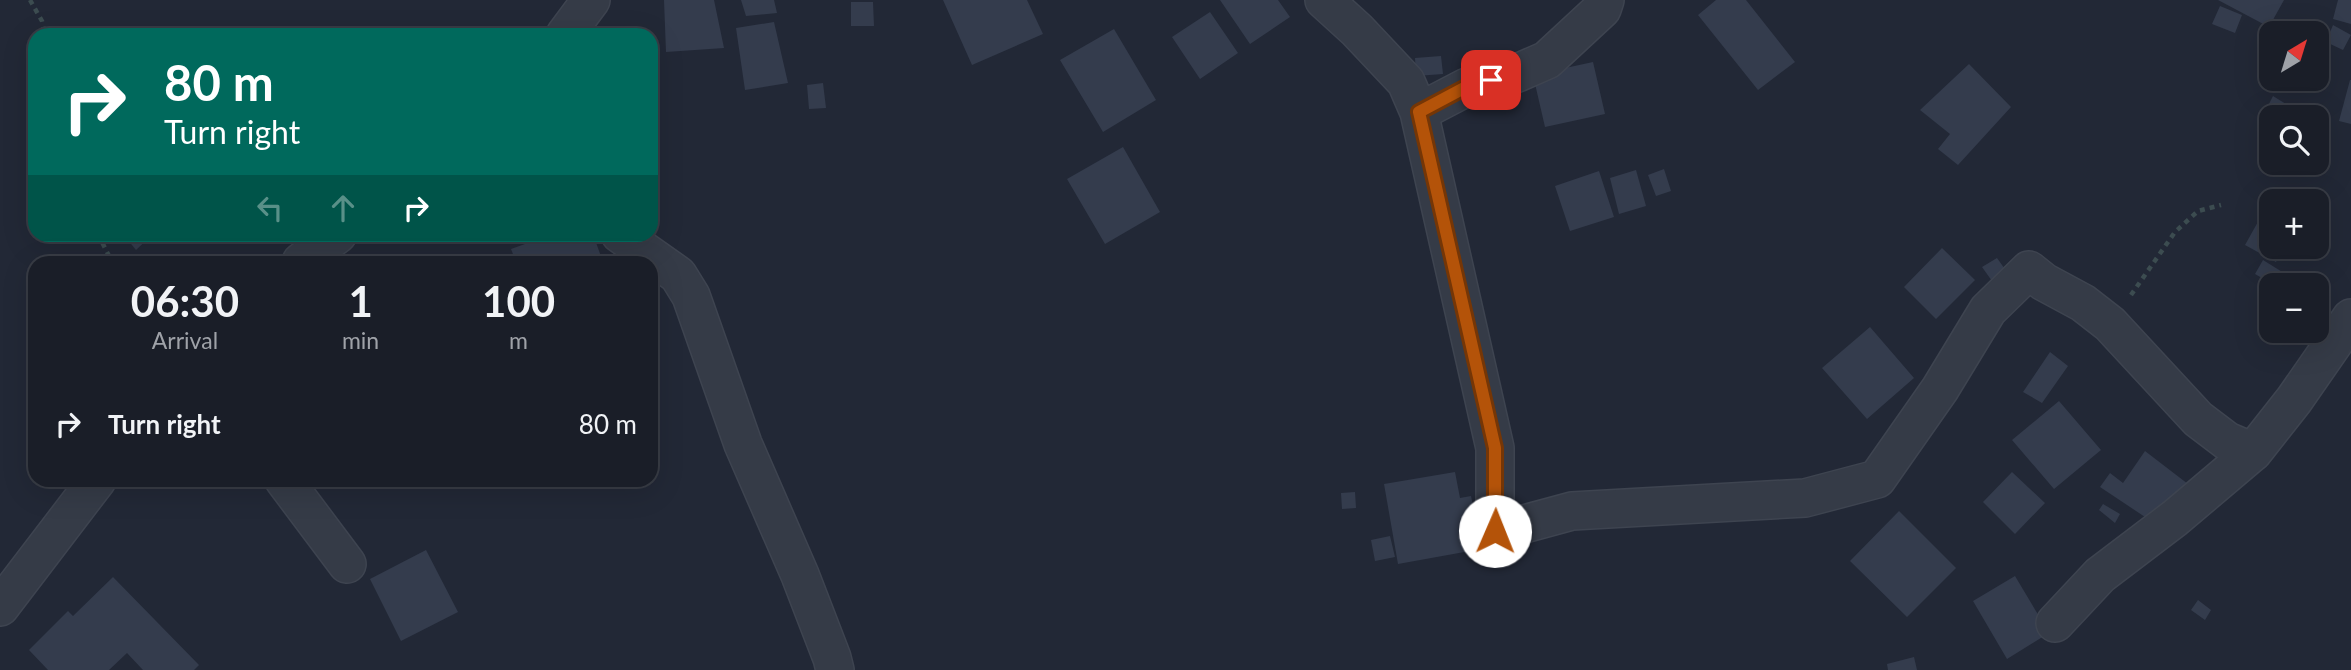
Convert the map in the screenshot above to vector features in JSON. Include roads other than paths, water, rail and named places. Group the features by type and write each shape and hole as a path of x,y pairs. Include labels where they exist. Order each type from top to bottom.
{"street":[{"path":"570,28 591,0"},
{"path":"1324,0 1357,30 1406,82 1419,112 1495,448 1495,531 1572,511 1805,498 1877,479 1940,389 1988,310 2029,270 2044,282 2083,303 2110,324 2198,419 2227,440 2253,452"},
{"path":"1419,112 1466,87 1515,74 1547,60 1602,9 1605,0"},
{"path":"309,256 327,242"},
{"path":"631,242 651,256"},
{"path":"658,261 678,275 691,296 743,444 800,575 835,670"},
{"path":"2055,623 2100,575 2253,452 2294,400 2351,318"},
{"path":"0,607 92,487"},
{"path":"289,487 346,564"}]}
